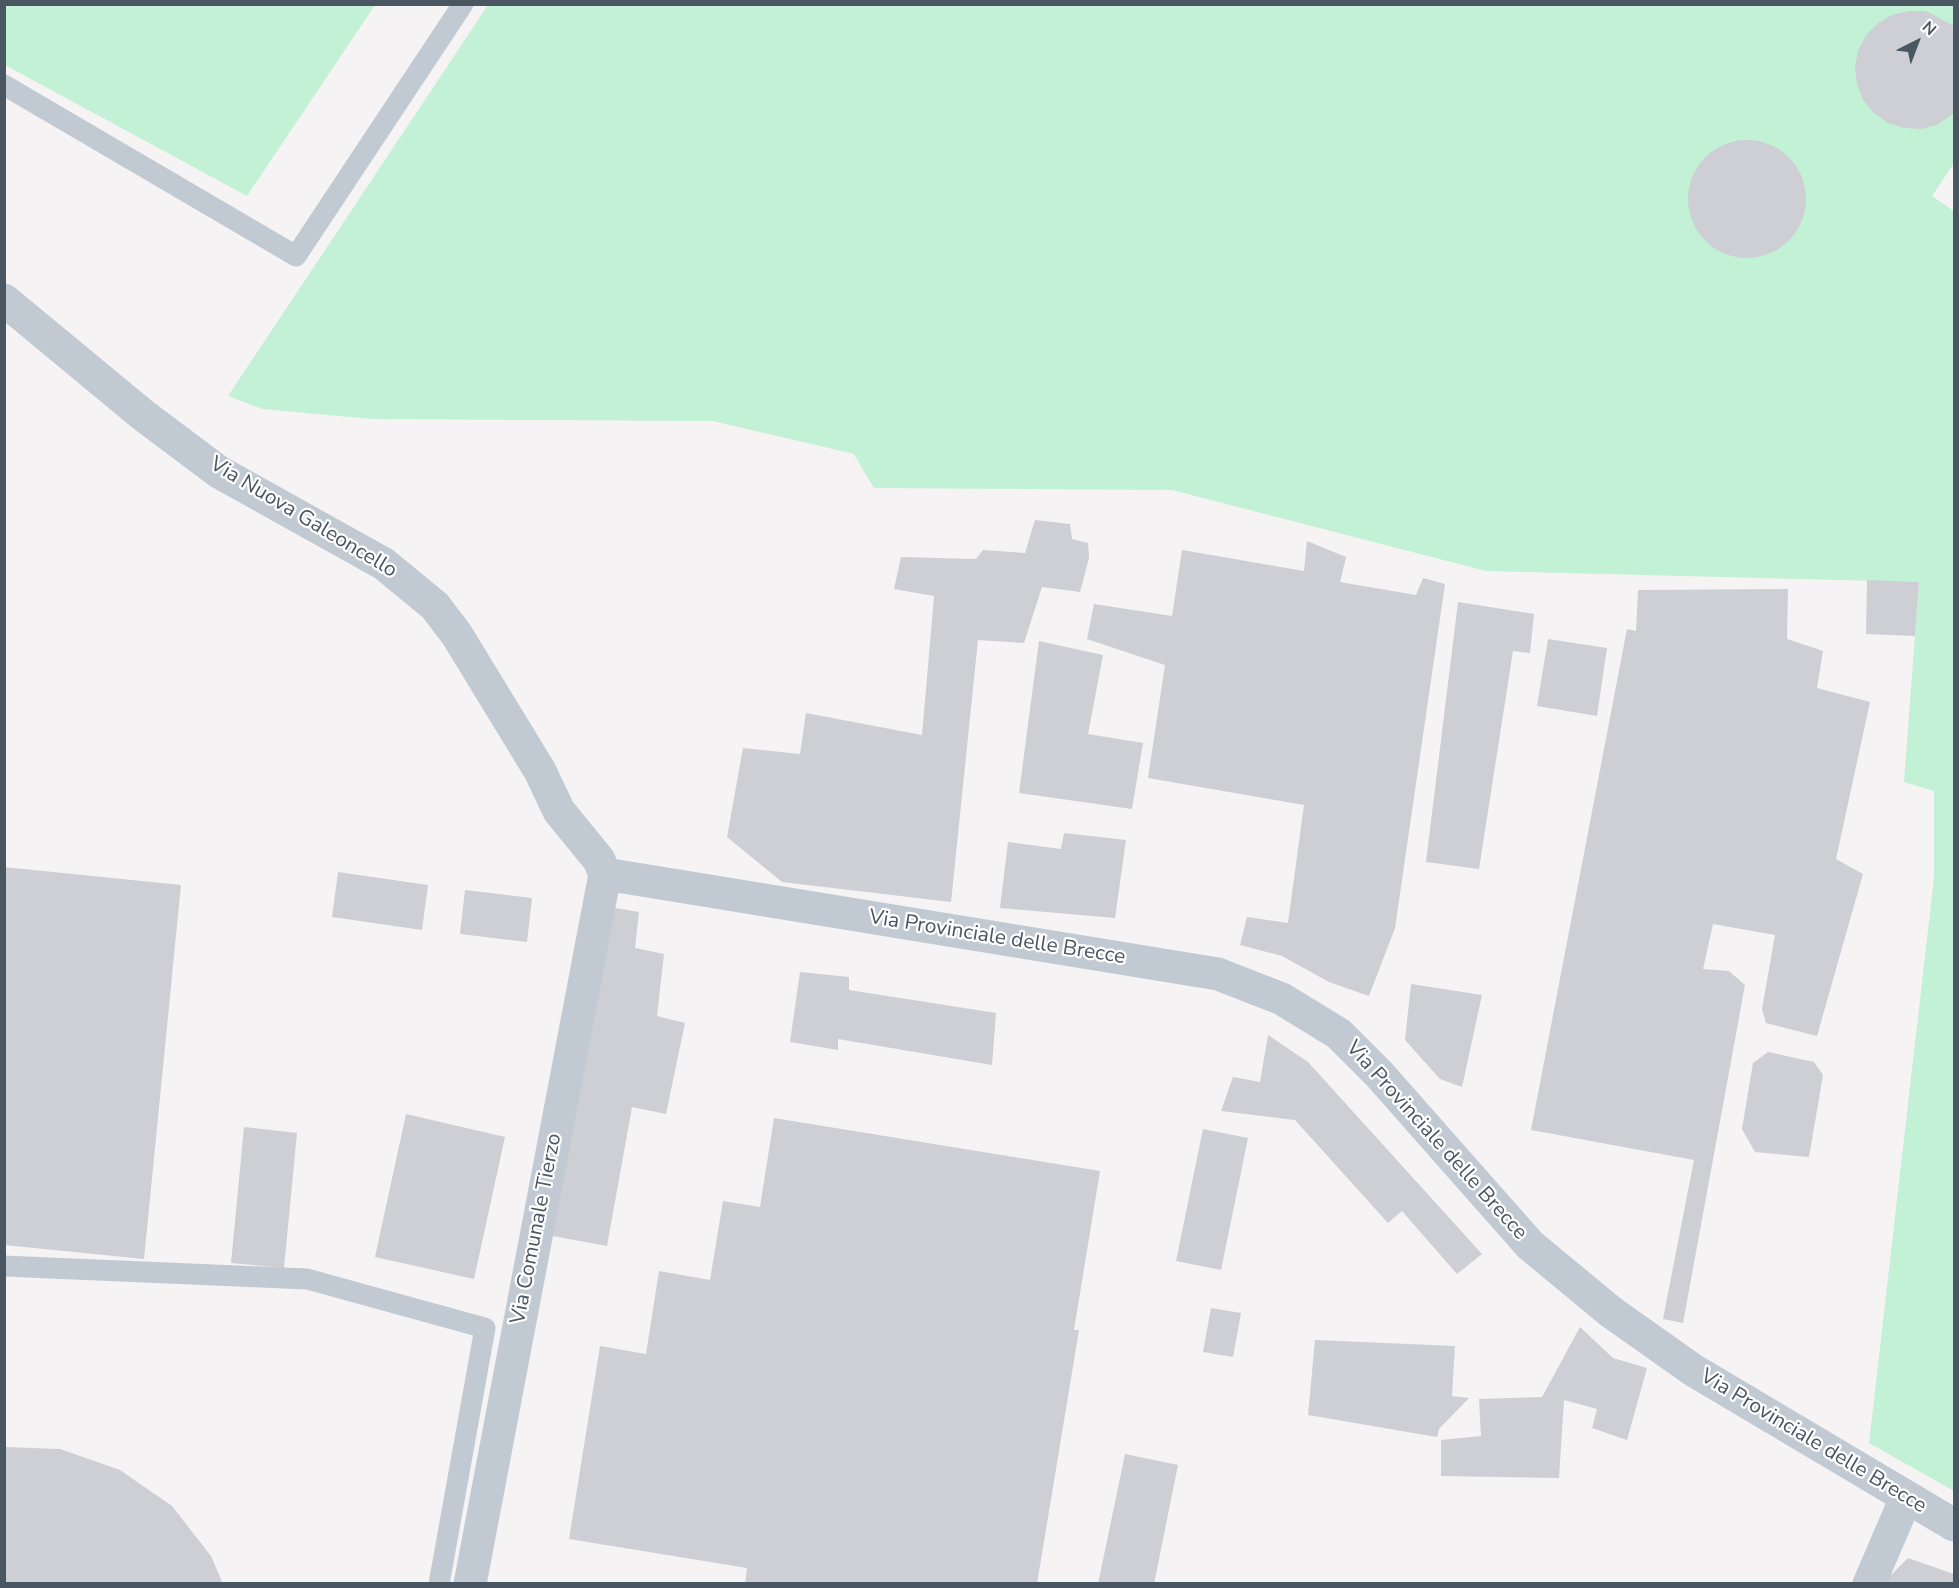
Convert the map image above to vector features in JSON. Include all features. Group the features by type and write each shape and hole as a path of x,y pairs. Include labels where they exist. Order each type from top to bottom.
{"street":[{"name":"Via Nuova Galeoncello","path":"4,300 143,415 219,472 384,564 435,606 458,635 540,771 559,811 599,860 605,874"},
{"name":"Via Provinciale delle Brecce","path":"605,874 1218,974 1282,999 1339,1034 1379,1074 1530,1245 1611,1312 1693,1370 1954,1525"},
{"name":"Via Comunale Tierzo","path":"470,1584 605,874"},
{"path":"1869,1584 1906,1498"}],"lane":[{"path":"4,85 296,256 462,4"},
{"path":"4,1266 307,1279 485,1328 439,1584"}],"green space":[{"path":"5,4 375,5 247,196 5,65"},
{"path":"488,5 1954,5 1954,163 1932,196 1954,211 1954,1491 1869,1443 1934,878 1934,791 1904,782 1919,582 1486,571 1172,490 874,488 854,454 713,421 372,419 262,409 228,396"}],"building":[{"path":"1909,11 1926,11 1954,26 1954,113 1937,125 1921,129 1904,128 1888,123 1874,113 1863,100 1857,84 1855,67 1858,51 1866,35 1878,23 1892,15"},
{"path":"1747,140 1770,144 1789,157 1802,176 1806,199 1802,222 1789,241 1770,254 1747,258 1724,254 1705,241 1692,222 1688,199 1692,176 1705,157 1724,144"},
{"path":"1035,520 1070,524 1072,539 1088,543 1089,558 1080,592 1042,587 1024,643 978,640 951,902 782,882 727,837 743,748 800,754 806,713 922,735 934,596 894,589 901,557 976,559 983,550 1025,553"},
{"path":"1307,541 1346,557 1340,582 1416,595 1423,578 1445,584 1395,928 1369,996 1329,982 1282,956 1240,945 1247,917 1288,923 1304,805 1148,778 1165,665 1087,639 1094,604 1172,616 1182,550 1304,571"},
{"path":"1867,580 1919,582 1915,636 1866,634"},
{"path":"1788,589 1787,639 1823,651 1817,688 1870,702 1836,859 1863,874 1817,1036 1766,1023 1762,1009 1775,935 1713,924 1703,969 1729,971 1745,985 1683,1323 1663,1319 1694,1160 1531,1130 1627,629 1636,631 1638,590"},
{"path":"1458,602 1534,614 1530,653 1513,651 1479,869 1426,862"},
{"path":"1548,639 1607,648 1597,716 1537,706"},
{"path":"1039,641 1103,655 1088,734 1143,743 1132,809 1019,793"},
{"path":"1064,833 1126,840 1115,918 1000,908 1008,842 1061,849"},
{"path":"4,867 181,885 144,1259 4,1245"},
{"path":"338,872 428,885 422,930 332,917"},
{"path":"465,890 532,898 527,942 460,934"},
{"path":"615,908 639,912 635,948 664,954 657,1016 685,1023 666,1114 632,1107 607,1246 547,1235"},
{"path":"800,972 849,977 849,990 996,1013 992,1065 838,1039 838,1050 790,1042"},
{"path":"1411,984 1482,995 1462,1087 1440,1079 1405,1040"},
{"path":"1268,1035 1308,1062 1482,1254 1457,1274 1402,1211 1388,1223 1295,1120 1221,1111 1233,1077 1260,1082"},
{"path":"1768,1052 1814,1062 1823,1075 1809,1157 1755,1152 1742,1129 1753,1063"},
{"path":"406,1114 505,1137 474,1279 375,1257"},
{"path":"774,1118 1100,1171 1074,1330 1079,1330 1037,1584 745,1584 747,1568 569,1539 600,1346 646,1354 659,1271 710,1280 723,1201 760,1207"},
{"path":"244,1127 297,1133 284,1268 231,1263"},
{"path":"1203,1129 1248,1138 1221,1270 1176,1261"},
{"path":"1211,1308 1241,1313 1233,1357 1203,1352"},
{"path":"1580,1327 1613,1358 1647,1368 1627,1440 1592,1428 1597,1409 1564,1400 1559,1478 1441,1476 1441,1440 1481,1436 1479,1399 1542,1397"},
{"path":"1315,1340 1455,1346 1452,1396 1469,1398 1439,1429 1437,1437 1308,1415"},
{"path":"4,1447 60,1449 120,1470 172,1506 211,1556 223,1584 4,1584"},
{"path":"1125,1454 1178,1465 1154,1584 1098,1584"},
{"path":"1908,1558 1954,1574 1954,1584 1882,1584"}]}
